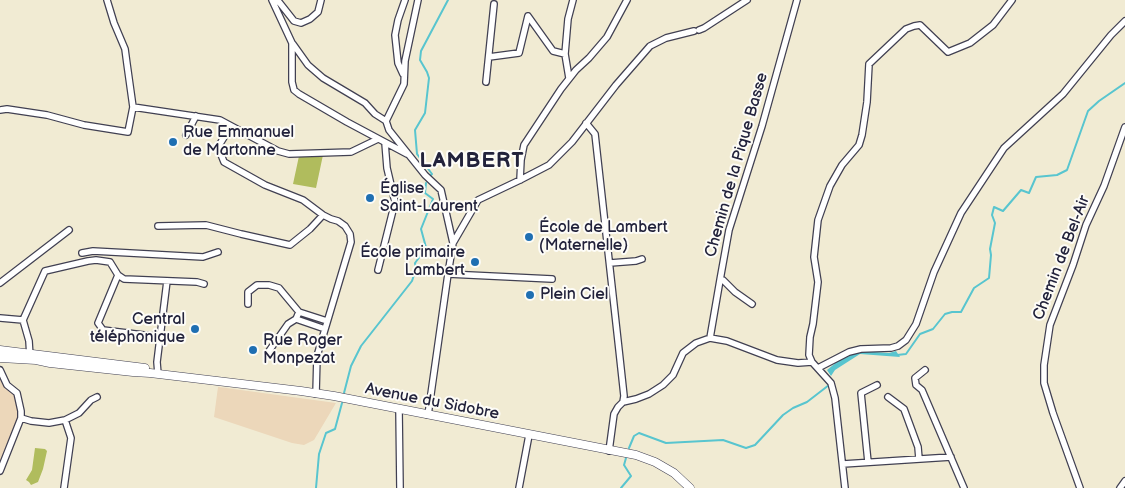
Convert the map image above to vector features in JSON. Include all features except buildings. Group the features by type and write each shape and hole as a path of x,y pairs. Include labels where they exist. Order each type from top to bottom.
{"main road":[{"name":"Avenue du Sidobre","path":"0,350 133,372 316,394 636,456 656,462 674,473 690,488"},
{"name":"Avenue du Sidobre","path":"0,358 30,356"}],"street":[{"path":"0,110 7,109 47,115 84,125 128,132 133,107 124,49 108,0"},
{"path":"272,1 279,2 294,20 301,23 310,19 318,12 321,0"},
{"path":"404,76 398,63 395,35 398,20 406,0"},
{"path":"386,121 404,84 404,60 418,0"},
{"path":"569,78 565,54 568,19 573,0"},
{"path":"520,180 524,145 569,78 606,37 627,0"},
{"path":"428,415 454,243 478,200 550,165 572,142 622,78 650,46 666,38 704,28 747,0"},
{"path":"790,0 797,1"},
{"path":"846,488 835,398 831,383 812,362 809,355 818,282 814,256 818,220 830,186 842,165 859,145 862,135 867,102 869,64 906,29 914,26 920,25 948,52 970,43 993,25 1012,0"},
{"path":"272,1 292,44 308,65 322,78 365,103 375,114 386,121 389,130 425,174 441,190 454,243"},
{"name":"Chemin de la Pique Basse","path":"710,338 730,230 762,126 797,1"},
{"path":"486,82 494,4"},
{"path":"489,57 519,54 528,16 553,52 565,54"},
{"path":"818,368 849,352 861,349 892,348 906,340 916,324 934,272 961,213 1004,148 1063,94 1125,21"},
{"path":"292,44 292,82 294,90 411,156"},
{"path":"133,107 220,120 278,151 289,154 351,152 378,139"},
{"path":"186,134 196,116"},
{"path":"586,124 595,134 623,387 623,402"},
{"path":"231,126 218,147 224,162 266,185 303,200 323,215 345,226 350,234 351,242 317,356 316,394"},
{"name":"Chemin de Bel-Air","path":"1080,488 1053,414 1044,383 1044,365 1050,325 1074,266 1086,225 1104,186 1125,127"},
{"path":"378,270 395,202 387,168 385,143"},
{"path":"158,226 206,225 290,245 310,230 323,215"},
{"path":"0,283 69,230"},
{"path":"82,253 93,251 203,257 218,252"},
{"path":"110,262 115,253"},
{"path":"610,264 636,261 642,258"},
{"path":"30,356 29,341 23,320 45,271 96,260 110,262"},
{"path":"110,262 118,275 124,279 197,282 204,284"},
{"path":"448,274 552,279"},
{"path":"118,275 98,323 103,330 152,336 161,334"},
{"path":"720,280 723,280 735,292 752,304"},
{"path":"158,374 157,362 167,282"},
{"path":"248,304 248,292 257,285 269,285 279,288 299,312 327,321"},
{"path":"269,351 288,324 296,319 299,312"},
{"path":"0,318 23,320"},
{"path":"296,319 325,329"},
{"path":"609,451 614,414 618,407 623,402 649,394 663,386 673,375 683,353 696,343 710,338 727,340 777,360 798,363 812,362"},
{"path":"0,370 7,385 17,393 21,410 20,418 0,471"},
{"path":"925,370 915,378 916,385 922,390 964,488"},
{"path":"868,462 861,393 877,385"},
{"path":"20,418 50,423 65,420 79,413 91,400 97,397"},
{"path":"888,397 904,410 918,447 919,459"},
{"path":"399,409 400,488"},
{"path":"64,488 71,438 65,420"},
{"path":"521,487 529,435"},
{"path":"843,464 951,456"},
{"path":"1120,488 1125,481"}],"shaded area":[{"path":"0,376 4,385 14,394 18,410 16,426 0,466"},
{"path":"218,387 336,403 314,440 304,445 292,443 214,417"}],"green space":[{"path":"323,155 316,188 293,184 299,156"},
{"path":"35,448 47,451 38,482 31,485 26,480 32,470"}],"water":[{"path":"860,351 889,353 896,351 900,357 860,354 835,370 831,376 827,370 838,361"}],"waterway":[{"path":"430,176 432,174 417,154 415,130 425,113 429,78 420,60 421,51 448,0"},
{"path":"897,355 906,354 920,334 933,329 945,314 961,312 974,288 989,278 990,249 995,223 992,215 994,207 1003,211 1021,190 1029,193 1036,177 1057,175 1067,170 1088,111 1125,83"},
{"path":"344,393 351,366 361,346 412,281 416,269 415,263 427,251 421,229 433,199 425,193 426,183"},
{"path":"629,448 634,436 639,433 666,443 723,440 746,448 755,445 783,415 807,402 829,385"},
{"path":"316,488 319,454 326,433 335,429 342,403"},
{"path":"621,488 631,476 624,465 626,458"}],"place":[{"name":"Rue Emmanuel de Martonne","path":"173,142"},
{"name":"Église Saint-Laurent","path":"370,198"},
{"name":"École de Lambert (Maternelle)","path":"529,237"},
{"name":"École primaire Lambert","path":"475,262"},
{"name":"Plein Ciel","path":"530,295"},
{"name":"Central téléphonique","path":"195,329"},
{"name":"Rue Roger Monpezat","path":"253,350"}],"district":[{"name":"LAMBERT","path":"472,162"}]}
